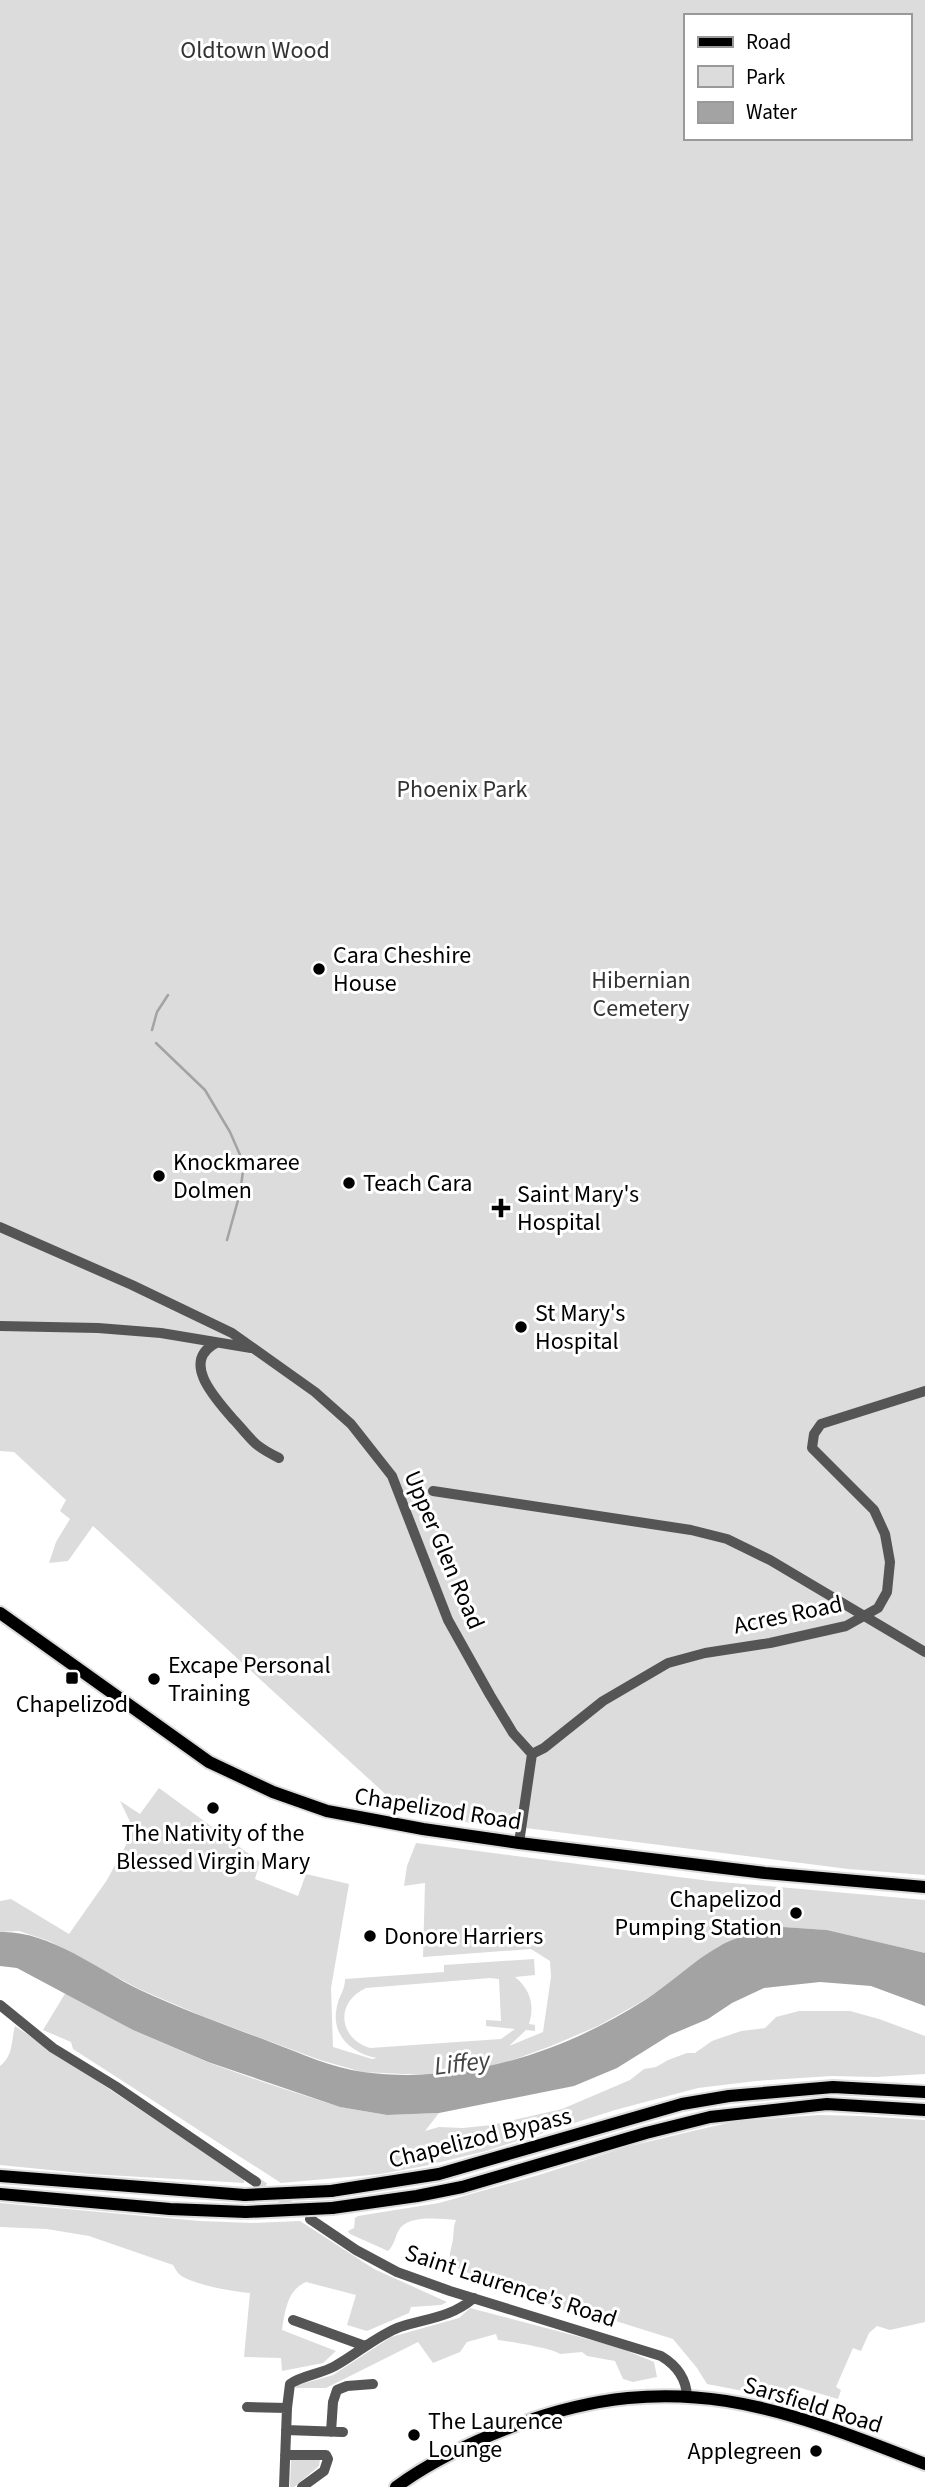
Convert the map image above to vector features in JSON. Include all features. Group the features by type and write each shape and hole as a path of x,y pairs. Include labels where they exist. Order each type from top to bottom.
{"main road":[{"name":"Chapelizod Road","path":"0,1614 193,1751 256,1785 327,1811 519,1843 765,1873 925,1887"},
{"name":"Chapelizod Bypass","path":"0,2176 245,2196 331,2191 439,2174 682,2104 729,2096 833,2087 925,2092"},
{"name":"Chapelizod Bypass","path":"0,2194 170,2209 246,2212 332,2208 462,2187 710,2117 827,2104 925,2110"},
{"name":"Sarsfield Road","path":"396,2487 459,2449 548,2414 580,2405 634,2396 687,2396 746,2403 776,2410 925,2464"}],"street":[{"name":"Upper Glen Road","path":"0,1227 232,1333 315,1392 351,1424 392,1476 448,1620 490,1695 513,1732 531,1754"},
{"path":"0,1326 98,1328 161,1333 255,1349"},
{"path":"216,1343 206,1348 200,1360 202,1377 216,1400 257,1445 279,1458"},
{"name":"Acres Road","path":"531,1754 544,1748 603,1701 668,1663 705,1653 770,1643 846,1626 878,1608 887,1592 890,1562 885,1534 874,1510 812,1448 814,1434 821,1424 925,1391"},
{"path":"433,1491 691,1530 727,1539 826,1591 864,1618 925,1652"},
{"path":"519,1843 531,1754"},
{"path":"0,2005 53,2048 115,2086 256,2182"},
{"name":"Saint Laurence's Road","path":"310,2219 356,2250 397,2272 661,2356 681,2374 687,2388 687,2396"},
{"path":"285,2487 290,2384 337,2365 397,2329 461,2310 474,2298"},
{"path":"293,2320 365,2346"},
{"path":"286,2430 337,2432 333,2402 337,2390 347,2386 373,2384"},
{"path":"247,2407 287,2408"},
{"path":"285,2455 326,2455 328,2459 324,2471 302,2487"}],"green space":[{"name":"Phoenix Park","path":"0,0 925,0 925,1875 848,1869 494,1824 491,1826 406,1813 93,1526 68,1561 49,1563 56,1542 70,1519 60,1511 66,1500 14,1452 0,1451"},
{"path":"159,1788 260,1862 255,1879 298,1896 306,1874 349,1884 331,1988 333,2047 372,2059 377,2058 359,2052 345,2041 337,2026 337,2006 345,1979 444,1972 444,1965 534,1959 535,1975 515,1977 530,1998 529,2024 535,2025 535,2031 526,2030 509,2046 543,2032 551,1977 550,1961 531,1949 423,1957 425,1883 404,1886 407,1866 416,1843 710,1881 925,1900 925,1953 827,1930 783,1927 719,1946 670,1984 598,2026 499,2065 454,2074 362,2072 320,2060 202,2016 139,1989 49,1941 19,1931 0,1932 0,1901 11,1899 69,1934 107,1880 134,1830 120,1801 140,1814","holes":["499,1979 501,2021 486,2020 486,2026 515,2029 501,2039 370,2048 359,2043 346,2028 345,2010 356,1994 366,1988"]},
{"path":"66,1992 133,2030 207,2062 269,2084 340,2107 387,2115 439,2113 425,2131 439,2127 491,2125 562,2109 630,2080 644,2069 656,2067 687,2053 695,2053 712,2041 741,2031 765,2028 776,2017 799,2011 850,2011 925,2036 925,2074 831,2076 698,2088 615,2110 486,2151 424,2166 381,2174 281,2183 73,2049 71,2042 43,2030"},
{"path":"15,2026 244,2179 244,2183 90,2174 0,2165 0,2066 10,2052"},
{"path":"818,2115 925,2120 925,2322 890,2330 877,2326 869,2333 861,2351 853,2348 836,2387 841,2390 838,2399 794,2386 779,2398 707,2384 673,2339 587,2312 566,2311 551,2306 529,2289 508,2290 450,2265 456,2220 427,2219 406,2223 399,2230 388,2251 348,2231 354,2228 355,2218 358,2216 439,2203 626,2147 737,2121"},
{"path":"0,2203 200,2221 300,2221 374,2269 447,2302 441,2305 411,2307 409,2313 367,2331 347,2325 356,2295 306,2282 291,2296 282,2330 336,2351 323,2363 282,2371 281,2358 244,2357 250,2293 192,2281 179,2274 173,2265 89,2236 47,2229 0,2227"},
{"path":"470,2308 618,2347 654,2362 657,2377 633,2382 623,2379 615,2361 587,2356 582,2352 560,2354 540,2347 498,2340 496,2334 467,2342 460,2352 433,2363 418,2342 326,2388 295,2388 333,2375 391,2337 459,2318"},
{"path":"291,2459 320,2459 319,2466 294,2487 290,2487"}],"water":[{"path":"783,1927 827,1930 925,1953 925,2006 871,1986 820,1982 764,1988 732,2003 708,2019 670,2035 617,2068 574,2086 439,2113 387,2115 340,2107 208,2062 133,2030 17,1968 0,1966 0,1932 36,1937 72,1952 156,1997 318,2060 363,2072 438,2074 510,2061 546,2050 613,2019 645,2000 725,1943"}],"waterway":[{"path":"152,1030 157,1012 168,995"},
{"path":"156,1043 205,1090 230,1132 244,1164 240,1193 227,1240"}],"tunnel":[{"path":"256,2182 299,2211"}],"place":[{"name":"Cara Cheshire House","path":"319,969"},
{"name":"Knockmaree Dolmen","path":"159,1176"},
{"name":"Teach Cara","path":"349,1183"},
{"name":"Saint Mary's Hospital","path":"501,1208"},
{"name":"St Mary's Hospital","path":"521,1327"},
{"name":"Chapelizod","path":"72,1678"},
{"name":"Excape Personal Training","path":"154,1679"},
{"name":"The Nativity of the Blessed Virgin Mary","path":"213,1808"},
{"name":"Chapelizod Pumping Station","path":"796,1913"},
{"name":"Donore Harriers","path":"370,1936"},
{"name":"The Laurence Lounge","path":"414,2435"},
{"name":"Applegreen","path":"816,2451"}],"park label":[{"name":"Oldtown Wood","path":"255,50"},
{"name":"Hibernian Cemetery","path":"641,994"}],"water label":[{"name":"Liffey","path":"462,2063"}]}
